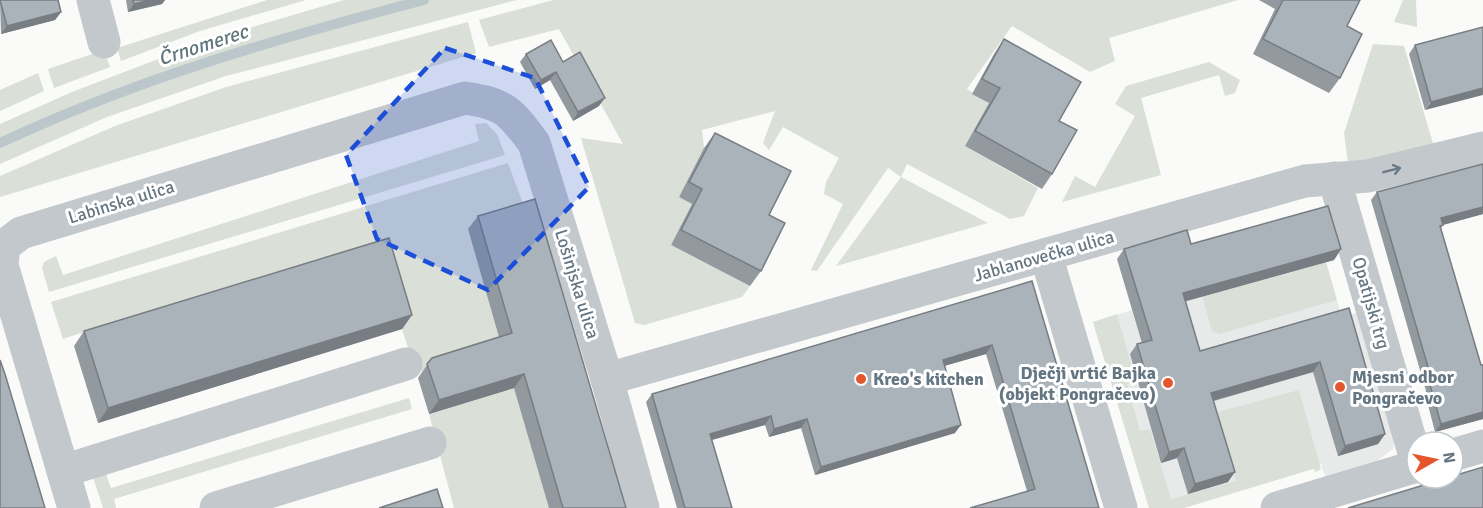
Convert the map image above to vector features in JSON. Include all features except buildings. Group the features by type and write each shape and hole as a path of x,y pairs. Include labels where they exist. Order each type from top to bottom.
{"street":[{"path":"93,0 104,42"},
{"name":"Lošinjska ulica","path":"465,98 495,103 516,119 534,143 607,379 643,508"},
{"name":"Labinska ulica","path":"74,508 2,265 4,246 21,233 465,98"},
{"name":"Jablanovečka ulica","path":"607,379 1305,181 1368,176 1483,148"},
{"name":"Opatijski trg","path":"1334,178 1407,430"},
{"path":"1046,255 1121,508"},
{"path":"63,471 406,364"},
{"path":"216,508 430,443"},
{"path":"1465,451 1483,446"},
{"path":"1277,508 1405,468"}],"highlighted area":[{"path":"445,48 535,78 589,187 488,290 377,239 346,155"}],"shaded area":[{"path":"267,0 306,0 200,31 121,61 117,48"},
{"path":"344,0 517,0 226,76 107,117 0,164 0,124 72,92 208,40"},
{"path":"553,0 1238,0 1109,38 1115,61 1090,72 1012,26 967,89 989,103 965,146 1038,188 1024,216 1010,219 907,164 901,177 888,168 817,271 811,270 843,204 824,194 826,182 839,158 783,127 769,150 763,143 775,111 702,130 704,148 679,197 692,204 671,245 750,286 742,297 644,325 635,323 581,138 623,144 559,29 489,47 479,20"},
{"path":"1403,0 1416,0 1417,27 1394,22"},
{"path":"468,22 476,53 0,197 0,176 115,126 226,87"},
{"path":"1373,44 1404,46 1435,150 1349,170 1344,133"},
{"path":"104,50 110,67 54,88 48,69"},
{"path":"1209,62 1240,80 1235,93 1225,96 1219,75 1141,98 1161,175 1062,202 1075,176 1095,187 1135,116 1115,104 1126,86"},
{"path":"38,73 44,91 0,111 0,90"},
{"path":"486,123 497,134 505,155 49,292 42,268 44,262 56,256 63,275 479,141 475,124"},
{"path":"508,163 526,212 549,508 454,508 429,414 477,399 464,359 416,373 402,329 134,328 131,316 63,339 51,302"},
{"path":"901,177 988,223 836,266"},
{"name":"Dječji vrtić Bajka (objekt Pongračevo)","path":"1326,262 1342,318 1358,312 1395,438 1393,449 1373,464 1326,479 1321,464 1149,508 1093,322 1178,296 1202,296"},
{"path":"1326,262 1337,300 1219,334 1212,331 1202,296"},
{"path":"1117,314 1136,381 1127,384 1140,431 1150,429 1171,499 1236,481 1218,412 1299,390 1321,469 1316,472 1313,469 1184,508 1149,508 1093,322"},
{"path":"409,398 412,409 114,499 116,508 103,508 92,474 103,466 111,488"}],"waterway":[{"name":"Črnomerec","path":"0,143 156,79 261,45 424,0"}],"place":[{"name":"Kreo's kitchen","path":"861,379"},
{"name":"Dječji vrtić Bajka (objekt Pongračevo)","path":"1168,383"},
{"name":"Mjesni odbor Pongračevo","path":"1340,387"}]}
